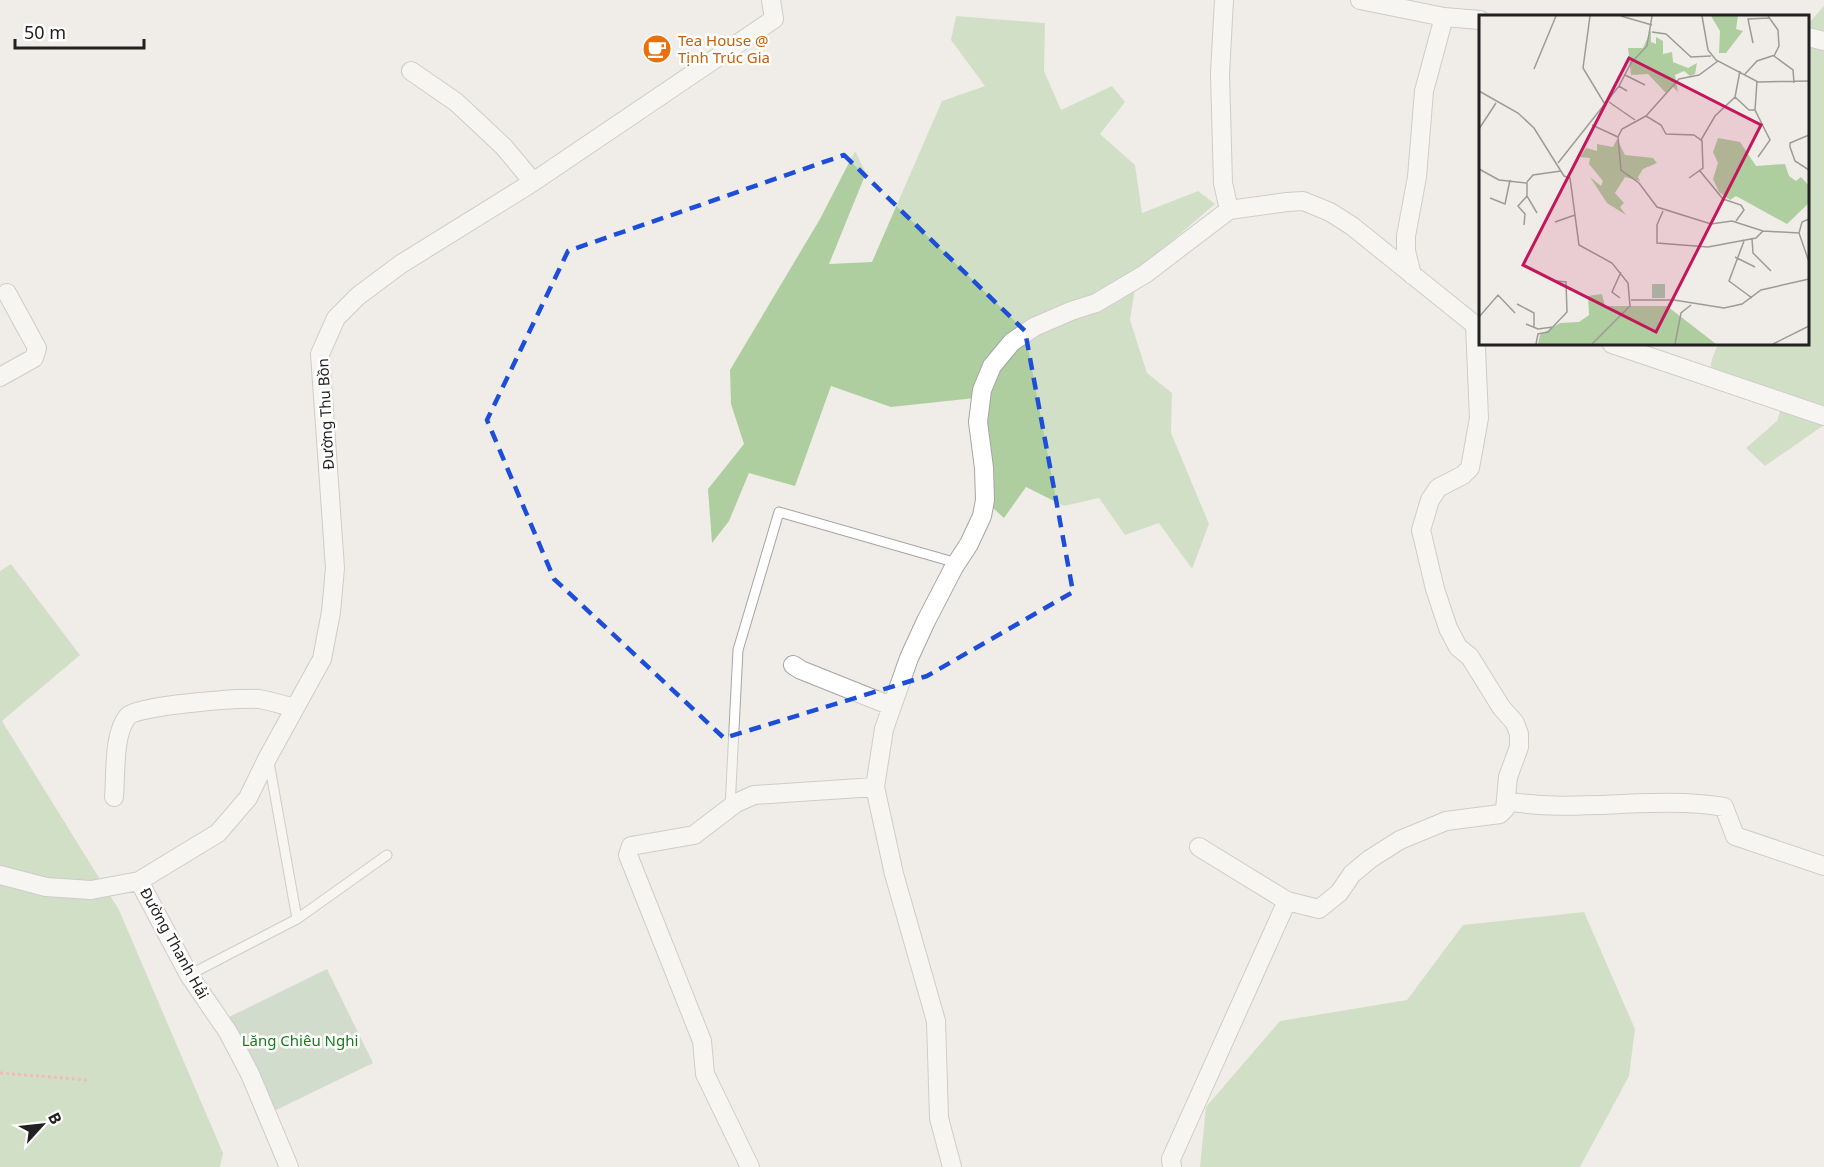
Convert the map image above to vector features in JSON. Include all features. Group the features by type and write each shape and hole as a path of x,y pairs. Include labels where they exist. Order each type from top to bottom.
{"street":[{"name":"Đường Thu Bồn","path":"140,881 218,833 248,798 322,659 331,612 335,567 320,354 336,318 358,296 401,264 533,182 774,19 771,0"},
{"path":"1224,0 1220,74 1223,183 1230,210"},
{"path":"1360,0 1410,4 1444,17 1479,20"},
{"path":"1412,275 1406,251 1406,236 1417,177 1424,92 1444,17"},
{"path":"1809,38 1824,41"},
{"path":"411,71 456,102 504,147 533,182"},
{"path":"952,1167 939,1118 936,1022 894,874 875,787 884,729 891,706 926,621 982,516 985,500 984,468 978,422 982,390 992,366 1012,342 1034,327 1096,303 1135,279 1230,210 1303,201 1330,212 1352,226 1478,325 1479,418 1470,468 1463,475 1438,488 1425,513 1421,530 1435,589 1448,628 1458,647 1470,657 1501,707 1515,723 1519,734 1519,747 1509,777 1505,809 1500,814 1446,821 1400,840 1370,859 1352,874 1339,893 1318,909 1287,901 1199,847"},
{"path":"0,377 34,358 37,348 7,293"},
{"path":"1615,345 1824,416"},
{"path":"793,665 891,706"},
{"path":"114,796 119,729 129,714 144,709 174,705 259,699 295,708"},
{"path":"750,1167 705,1074 702,1041 628,855 632,846 694,835 736,803 754,795 875,787"},
{"path":"1506,801 1533,806 1667,802 1699,803 1724,807 1736,836 1824,866"},
{"path":"0,875 46,887 91,890 140,881"},
{"name":"Đường Thanh Hải","path":"140,881 189,975 228,1032 250,1074 289,1167"},
{"path":"1172,1167 1171,1160 1287,901"}],"lane":[{"path":"730,808 738,651 779,512 957,563"},
{"path":"268,757 297,919"},
{"path":"189,975 297,919 387,855"}],"path":[{"path":"0,1072 88,1080"}],"highlighted area":[{"path":"844,155 1025,331 1073,592 927,676 724,738 554,579 487,420 568,251"}],"green space":[{"path":"1824,6 1824,425 1765,466 1746,448 1777,421 1783,402 1708,383 1712,359 1718,345 1809,345 1809,46 1811,47 1809,23"},
{"path":"956,16 1045,23 1044,71 1061,110 1112,86 1125,102 1100,134 1135,165 1142,213 1198,191 1215,204 1138,270 1130,320 1147,373 1172,393 1171,433 1209,524 1192,569 1159,523 1125,535 1099,498 1064,506 1026,487 1004,518 982,498 975,398 891,407 831,386 795,486 749,473 729,521 712,543 708,489 744,444 731,404 730,370 820,219 855,151 866,173 829,264 872,262 942,101 985,86 951,40"},
{"path":"11,564 80,655 2,721 119,910 223,1153 220,1167 0,1167 0,571"},
{"path":"1584,912 1635,1029 1629,1076 1580,1167 1200,1167 1206,1107 1280,1021 1407,1000 1463,925"},
{"name":"Lăng Chiêu Nghi","path":"327,969 373,1063 272,1112 227,1018"}],"place":[{"name":"Tea House @ Tịnh Trúc Gia","path":"657,49"}]}
